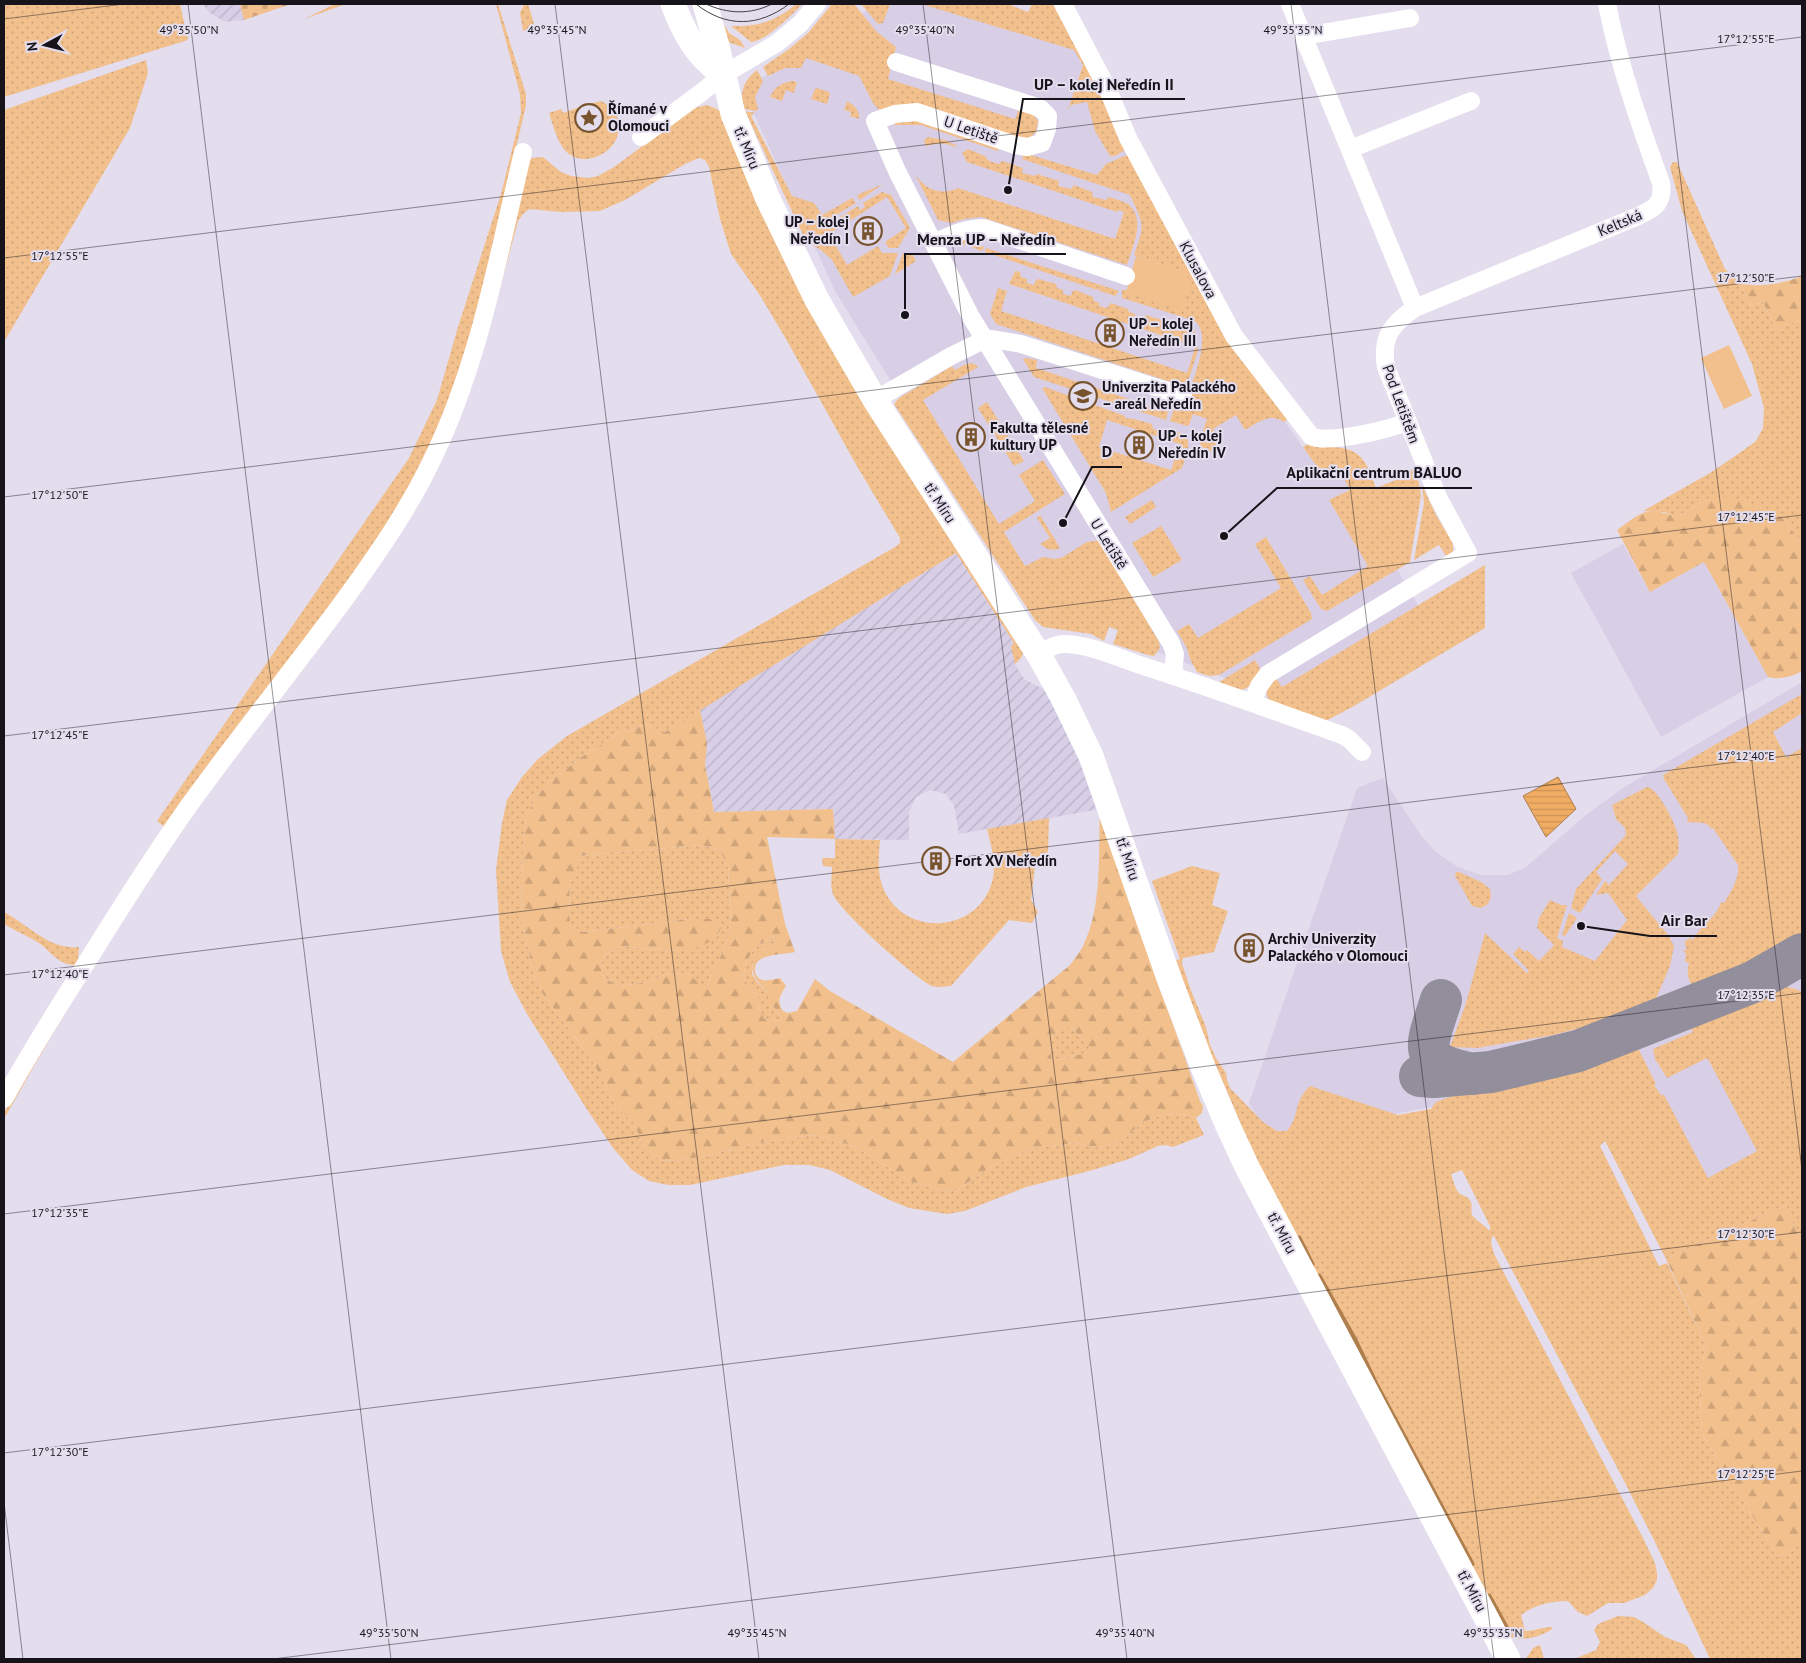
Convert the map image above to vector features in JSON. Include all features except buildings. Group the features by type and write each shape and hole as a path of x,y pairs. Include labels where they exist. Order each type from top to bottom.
{"main road":[{"path":"673,4 684,30 698,53 724,75"},
{"name":"tř. Míru","path":"705,4 733,114 772,207 817,300 875,400 1039,655 1063,698 1091,756 1170,981 1226,1124 1248,1169 1508,1659"}],"street":[{"path":"641,136 724,75 788,34 806,18 817,4"},
{"name":"Klusalova","path":"1062,4 1108,90 1128,138 1230,330 1311,436 1320,439 1370,433 1407,422"},
{"path":"1290,4 1415,308"},
{"name":"Keltská","path":"1415,308 1636,217 1654,208 1659,202 1662,191 1661,184 1642,131 1611,25 1607,4"},
{"path":"1304,36 1410,18"},
{"name":"U Letiště","path":"896,62 1034,106 1041,109 1048,116 1048,129 1042,143 1028,147 1015,145 917,112 895,114 875,121 897,171 984,340 1171,643 1175,654 1173,675"},
{"path":"1350,149 1471,101"},
{"path":"4,1099 52,1016 184,812 341,604 400,521 419,487 446,428 474,349 523,152"},
{"path":"934,242 962,231 984,228 1126,276"},
{"name":"Pod Letištěm","path":"1252,704 1258,688 1268,674 1468,554 1438,497 1387,373 1384,350 1386,340 1390,331 1404,316 1415,308"},
{"path":"875,400 951,356 984,340 1010,341 1021,344 1183,396"},
{"path":"1039,655 1051,646 1067,644 1096,650 1173,675 1342,735 1349,738 1362,752"}],"shaded area":[{"path":"202,4 240,4 244,20 225,22 210,13"},
{"name":"Univerzita Palackého – areál Neředín","path":"877,4 996,4 1067,32 1230,343 1304,449 1327,474 1342,474 1426,619 1287,702 1142,646 1129,634 1021,591 835,291 743,90"},
{"path":"1623,544 1650,592 1704,562 1768,677 1661,737 1571,573"},
{"path":"956,553 1014,643 1015,664 1024,679 1045,690 1070,739 1100,809 959,834 954,806 946,794 930,790 916,797 909,812 909,840 835,839 833,809 714,812 705,765 706,743 700,710"},
{"path":"1802,682 1802,1453 1589,1073 1442,1105 1270,1137 1249,1103 1357,788 1383,778 1423,838 1436,852 1458,867 1481,875 1508,875 1526,867 1586,815 1623,788"},
{"path":"1558,777 1576,809 1546,837 1523,796"}],"green space":[{"path":"4,4 180,4 188,40 4,97"},
{"path":"240,4 291,4 244,20"},
{"path":"335,4 346,4 304,19"},
{"path":"496,4 498,4 526,94 526,105 483,291 445,416 391,522 166,828 157,821 409,458 437,400 458,327 501,194 521,113 520,94"},
{"path":"524,4 528,4 535,27 523,31 520,13"},
{"path":"796,4 802,4 778,27 757,41 751,42 731,26 766,22 781,15"},
{"path":"832,4 854,4 877,32 896,47 888,79 1015,119 1019,109 1033,114 1038,121 1036,132 1027,140 878,109 859,76 806,58 801,68 785,68 768,76 763,67 808,33"},
{"path":"861,4 890,4 883,23 878,24"},
{"path":"921,4 1008,4 1028,12 1032,4 1052,4 1055,6 1101,91 1125,150 1115,156 1110,156 1095,131 1087,102 1071,105 1068,110 1083,65 1074,50"},
{"path":"716,23 725,26 729,33 740,40 745,48 728,42"},
{"path":"146,60 148,73 130,128 4,342 4,110"},
{"path":"757,70 763,81 755,97 758,109 756,111 744,109 742,92 746,82"},
{"path":"793,81 797,82 794,93 786,90 782,101 770,97 779,86"},
{"path":"817,88 829,92 827,104 811,99"},
{"path":"601,101 610,106 613,103 618,126 618,134 615,141 611,147 598,156 583,159 576,158 569,154 562,146 556,135 549,113 561,109 563,113 580,107 584,119 593,116 589,104"},
{"path":"847,101 856,108 859,113 859,119 850,116 851,112 844,110"},
{"path":"707,105 719,110 724,116 790,261 865,401 903,463 1023,646 1023,654 1015,664 1011,646 1014,643 956,553 660,735 648,724 619,733 580,758 548,783 534,800 526,818 521,915 533,971 543,994 590,1057 618,1109 633,1122 644,1146 660,1160 675,1161 706,1156 763,1142 814,1135 854,1146 910,1181 943,1191 957,1190 987,1169 1035,1148 1074,1143 1103,1148 1126,1137 1141,1123 1161,1115 1183,1114 1196,1118 1204,1135 1173,1147 1166,1145 1158,1146 1129,1159 1026,1187 965,1211 947,1214 909,1208 830,1170 809,1165 784,1165 690,1185 668,1185 649,1181 632,1170 613,1148 527,1014 510,982 501,951 496,870 507,800 522,777 538,759 567,736 900,543 900,538 858,468 786,339 761,297 731,254 720,219 709,167 705,160 699,158 685,164 625,200 600,211 561,212 529,209 523,214 518,221 481,353 459,418 431,479 408,520 355,598 213,786 157,867 78,992 4,1119 4,1113 49,1036 143,883 213,784 362,583 402,526 426,485 447,443 465,394 487,321 527,163 532,158 543,157 561,172 571,176 588,178 598,176 614,167 694,108"},
{"path":"745,111 755,113 751,116 792,196 814,203 822,215 852,198 856,203 823,223 824,227 858,206 860,210 865,207 863,203 882,192 891,195 910,228 898,248 889,248 885,242 906,228 887,197 829,234 847,265 878,246 882,253 898,253 890,276 853,297 832,260 821,250 806,241"},
{"path":"906,118 999,146 998,151 921,125 895,125 893,123"},
{"path":"928,137 945,140 957,146 934,144 926,146 924,140"},
{"path":"968,149 985,156 993,162 999,164 1002,161 1023,168 1022,173 1035,176 1037,174 1059,181 1058,186 1071,189 1074,185 1092,192 1093,197 1106,200 1109,197 1128,204 1134,210 1137,217 1137,225 1135,242 1127,265 981,217 952,223 938,220 915,174 919,180 934,190 946,191 958,188 1115,239 1124,212 1118,210 1117,212 967,162 962,153"},
{"path":"1024,153 1097,175 1106,164 1127,155 1289,418 1284,422 1279,419 1269,418 1245,430 1236,415 1213,429 1222,445 1204,455 1199,442 1207,419 1193,414 1187,426 1170,421 1176,403 1184,405 1199,362 1202,338 1200,328 1195,321 1122,298 1122,290 1127,290 1127,292 1185,273 1134,255 1140,237 1141,225 1130,195 1022,159"},
{"path":"1673,162 1677,162 1725,269 1741,284 1750,305 1763,302 1776,329 1802,319 1802,544 1784,519 1709,498 1676,517 1664,512 1643,511 1710,473 1741,452 1756,441 1763,428 1764,408 1752,364 1682,211 1670,167"},
{"path":"883,184 860,200 857,195"},
{"path":"981,235 979,245 984,247 982,251 957,242 959,240"},
{"path":"986,248 1119,291 1115,296 1100,291 1097,288 1097,290 985,252"},
{"path":"903,253 912,253 916,261 895,274"},
{"path":"1136,256 1185,272 1191,283 1181,310 1126,292"},
{"path":"1015,271 1020,272 1021,277 1027,279 1027,283 1034,285 1036,280 1039,279 1056,284 1057,288 1063,290 1063,294 1071,296 1075,290 1093,297 1094,301 1099,303 1099,306 1107,308 1111,303 1128,309 1129,312 1135,314 1135,317 1142,319 1146,315 1165,321 1166,324 1171,326 1170,329 1178,331 1181,327 1195,331 1198,351 1186,387 996,324 990,314 998,288 1007,291 1001,311 1187,373 1196,345 1187,344 1009,284"},
{"path":"1802,276 1802,319 1776,329 1763,302 1750,305 1741,284 1772,284"},
{"path":"1729,345 1752,396 1724,409 1701,358"},
{"path":"1023,359 1037,360 1036,368 1168,412 1166,420 1034,377"},
{"path":"971,363 978,367 923,400 999,524 1035,501 1019,475 1043,460 1065,494 1004,532 1025,566 1043,557 1061,558 1087,542 1100,540 1159,642 1160,648 1154,656 1113,644 1118,630 1109,627 1104,641 1091,634 1043,627 1035,620 894,404 899,398 952,366 955,370"},
{"path":"1045,387 1125,416 1125,418 1152,424 1153,429 1180,433 1185,436 1188,445 1182,468 1111,512 1106,493 1042,388","holes":["1107,420 1180,444 1171,470 1099,447"]},
{"path":"987,402 1024,461 1014,466 978,408"},
{"path":"1310,443 1343,448 1358,454 1366,465 1376,488 1398,479 1397,474 1414,469 1421,496 1410,562 1327,611 1321,609 1303,580 1310,576 1322,595 1368,566 1329,500 1350,490 1342,475 1323,475 1303,447"},
{"path":"1422,485 1436,515 1453,543 1453,554 1448,559 1439,545 1414,560 1424,503"},
{"path":"1728,496 1751,503 1784,519 1802,544 1802,671 1794,675 1781,678 1768,677 1704,562 1650,592 1617,530 1638,515 1650,511 1666,513 1676,517 1709,498"},
{"path":"1152,500 1156,507 1130,524 1125,517"},
{"path":"1040,515 1060,548 1049,549 1040,544 1050,538 1037,518"},
{"path":"1161,526 1182,560 1153,577 1132,543"},
{"path":"1266,537 1311,613 1312,619 1219,675 1209,676 1197,672 1187,648 1177,631 1189,624 1198,638 1281,588 1255,544"},
{"path":"1485,565 1485,628 1324,722 1271,702 1268,698 1267,689 1276,678 1282,687"},
{"path":"1255,660 1261,670 1244,689 1241,690 1216,684"},
{"path":"1802,694 1802,713 1773,732 1786,757 1802,748 1802,943 1766,964 1721,985 1706,989 1696,988 1688,977 1689,963 1685,961 1686,954 1683,950 1687,950 1685,941 1690,938 1693,940 1696,934 1716,913 1721,902 1724,903 1736,879 1738,865 1713,828 1709,828 1710,826 1704,823 1687,822 1688,818 1663,775"},
{"path":"700,710 707,743 705,765 714,812 833,809 835,839 767,837 785,924 795,952 761,959 757,963 755,972 757,977 762,980 780,978 786,986 780,998 783,1011 788,1013 797,1011 815,979 830,991 953,1062 1070,965 1082,948 1094,914 1097,896 1100,809 1135,919 1203,1106 1202,1113 1196,1118 1183,1114 1161,1115 1141,1123 1126,1137 1103,1148 1074,1143 1035,1148 987,1169 957,1190 943,1191 910,1181 854,1146 814,1135 763,1142 706,1156 675,1161 660,1160 644,1146 633,1122 618,1109 590,1057 543,994 533,971 521,915 526,818 534,800 548,783 580,758 619,733 648,724 660,735","holes":["701,845 720,850 728,867 731,926 723,952 712,973 708,987 704,987 688,974 670,973 648,982 619,986 604,978 601,964 606,954 622,946 671,951 700,947 716,938 722,926 712,919 689,919 582,932 571,927 569,915 570,881 577,870 579,856","773,936 775,939 774,943 758,955 752,966 755,978 768,993 768,999 782,1018 781,1021 764,1019 758,1005 758,995 750,989 743,976 749,957 761,944","1061,1028 1072,1028 1090,1048 1086,1053 1056,1060 1052,1059 1050,1046 1052,1038"]},
{"path":"1647,787 1655,793 1664,805 1674,824 1678,841 1678,854 1636,896 1668,935 1674,946 1670,966 1654,1003 1618,1018 1553,1035 1477,1048 1450,1047 1466,1003 1485,933 1527,973 1529,971 1513,954 1519,947 1525,952 1527,950 1539,961 1554,945 1537,928 1539,918 1550,900 1561,905 1567,905 1557,938 1563,941 1562,947 1595,961 1627,920 1608,893 1596,895 1605,881 1609,885 1628,864 1615,851 1596,872 1602,879 1580,913 1571,908 1576,889 1626,835 1625,828 1616,819 1612,805"},
{"path":"1049,818 1048,852 1036,858 1031,900 1038,912 1032,923 1009,920 951,986 932,986 924,981 862,928 848,914 833,894 831,884 832,867 823,866 822,858 835,858 835,839 880,840 879,874 882,885 892,903 906,915 922,922 940,923 958,920 973,911 986,897 993,878 993,860 987,829"},
{"path":"701,845 720,850 728,867 731,926 723,952 712,973 708,987 704,988 688,974 670,973 648,982 619,986 604,978 601,964 606,954 622,946 671,951 716,938 722,926 712,919 689,919 582,932 571,927 569,915 570,881 577,870 579,856"},
{"path":"1192,866 1220,873 1212,905 1228,911 1214,952 1183,958 1182,963 1206,1027 1210,1045 1226,1073 1230,1088 1263,1122 1277,1131 1287,1131 1291,1126 1300,1100 1310,1086 1398,1115 1431,1109 1436,1102 1441,1100 1587,1059 1634,1040 1656,1084 1654,1085 1661,1095 1664,1095 1708,1178 1757,1151 1708,1059 1667,1078 1655,1059 1653,1049 1693,1032 1688,1023 1675,1028 1672,1032 1658,1034 1657,1032 1668,1030 1668,1027 1770,984 1802,992 1802,1247 1786,1205 1666,1259 1605,1141 1600,1146 1659,1266 1667,1263 1706,1346 1699,1378 1702,1434 1778,1557 1802,1543 1802,1659 1710,1659 1621,1475 1494,1236 1491,1243 1494,1254 1643,1538 1655,1563 1657,1572 1657,1580 1653,1588 1645,1595 1624,1603 1608,1603 1587,1616 1578,1612 1568,1601 1543,1604 1521,1615 1525,1631 1549,1627 1552,1627 1552,1629 1535,1637 1522,1639 1504,1634 1291,1236 1234,1124 1240,1122 1203,1036 1176,960 1180,959 1152,881","holes":["1462,1170 1490,1226 1490,1231 1472,1215 1470,1201 1460,1194 1455,1187 1451,1174"]},
{"path":"1456,872 1481,882 1490,889 1491,897 1488,904 1481,908 1472,906 1455,876"},
{"path":"4,912 49,941 69,947 79,947 78,959 75,965 64,963 39,943 4,924"},
{"path":"1569,913 1577,918 1565,936 1562,935"},
{"path":"773,936 775,939 774,943 765,949 752,964 752,974 768,993 773,1006 782,1018 781,1021 764,1019 758,1005 758,995 750,989 743,976 752,952"},
{"path":"1061,1028 1072,1028 1090,1048 1086,1053 1056,1060 1052,1059 1051,1042"},
{"path":"1786,1205 1802,1247 1802,1543 1778,1557 1702,1434 1699,1378 1706,1346 1666,1259"},
{"path":"1618,1616 1634,1617 1665,1637 1686,1645 1696,1659 1574,1659 1596,1650 1600,1642 1594,1630 1598,1624"},
{"path":"1540,1645 1544,1659 1526,1659 1533,1648"}],"waterway":[{"path":"1299,1238 1312,1264"},
{"path":"1319,1276 1355,1340 1377,1386 1472,1564"},
{"path":"1489,1596 1506,1627"}],"taxiway":[{"path":"1420,1076 1434,1077 1491,1072 1578,1051 1753,982 1802,954"},
{"path":"1441,1000 1431,1030 1429,1050 1433,1058 1441,1064 1455,1070 1474,1074"}],"tram line":[{"path":"696,4 707,12 719,17 742,22 766,17 778,12 789,4"},
{"path":"706,4 722,10 739,12 756,10 772,4"}],"place":[{"name":"Římané v Olomouci","path":"589,118"},
{"name":"UP – kolej Neředín II","path":"1008,190"},
{"name":"UP – kolej Neředín I","path":"868,231"},
{"name":"Menza UP – Neředín","path":"905,315"},
{"name":"UP – kolej Neředín III","path":"1110,333"},
{"name":"Univerzita Palackého – areál Neředín","path":"1083,396"},
{"name":"Fakulta tělesné kultury UP","path":"971,437"},
{"name":"UP – kolej Neředín IV","path":"1139,445"},
{"name":"D","path":"1063,523"},
{"name":"Aplikační centrum BALUO","path":"1224,536"},
{"name":"Fort XV Neředín","path":"936,861"},
{"name":"Air Bar","path":"1581,926"},
{"name":"Archiv Univerzity Palackého v Olomouci","path":"1249,948"}]}
